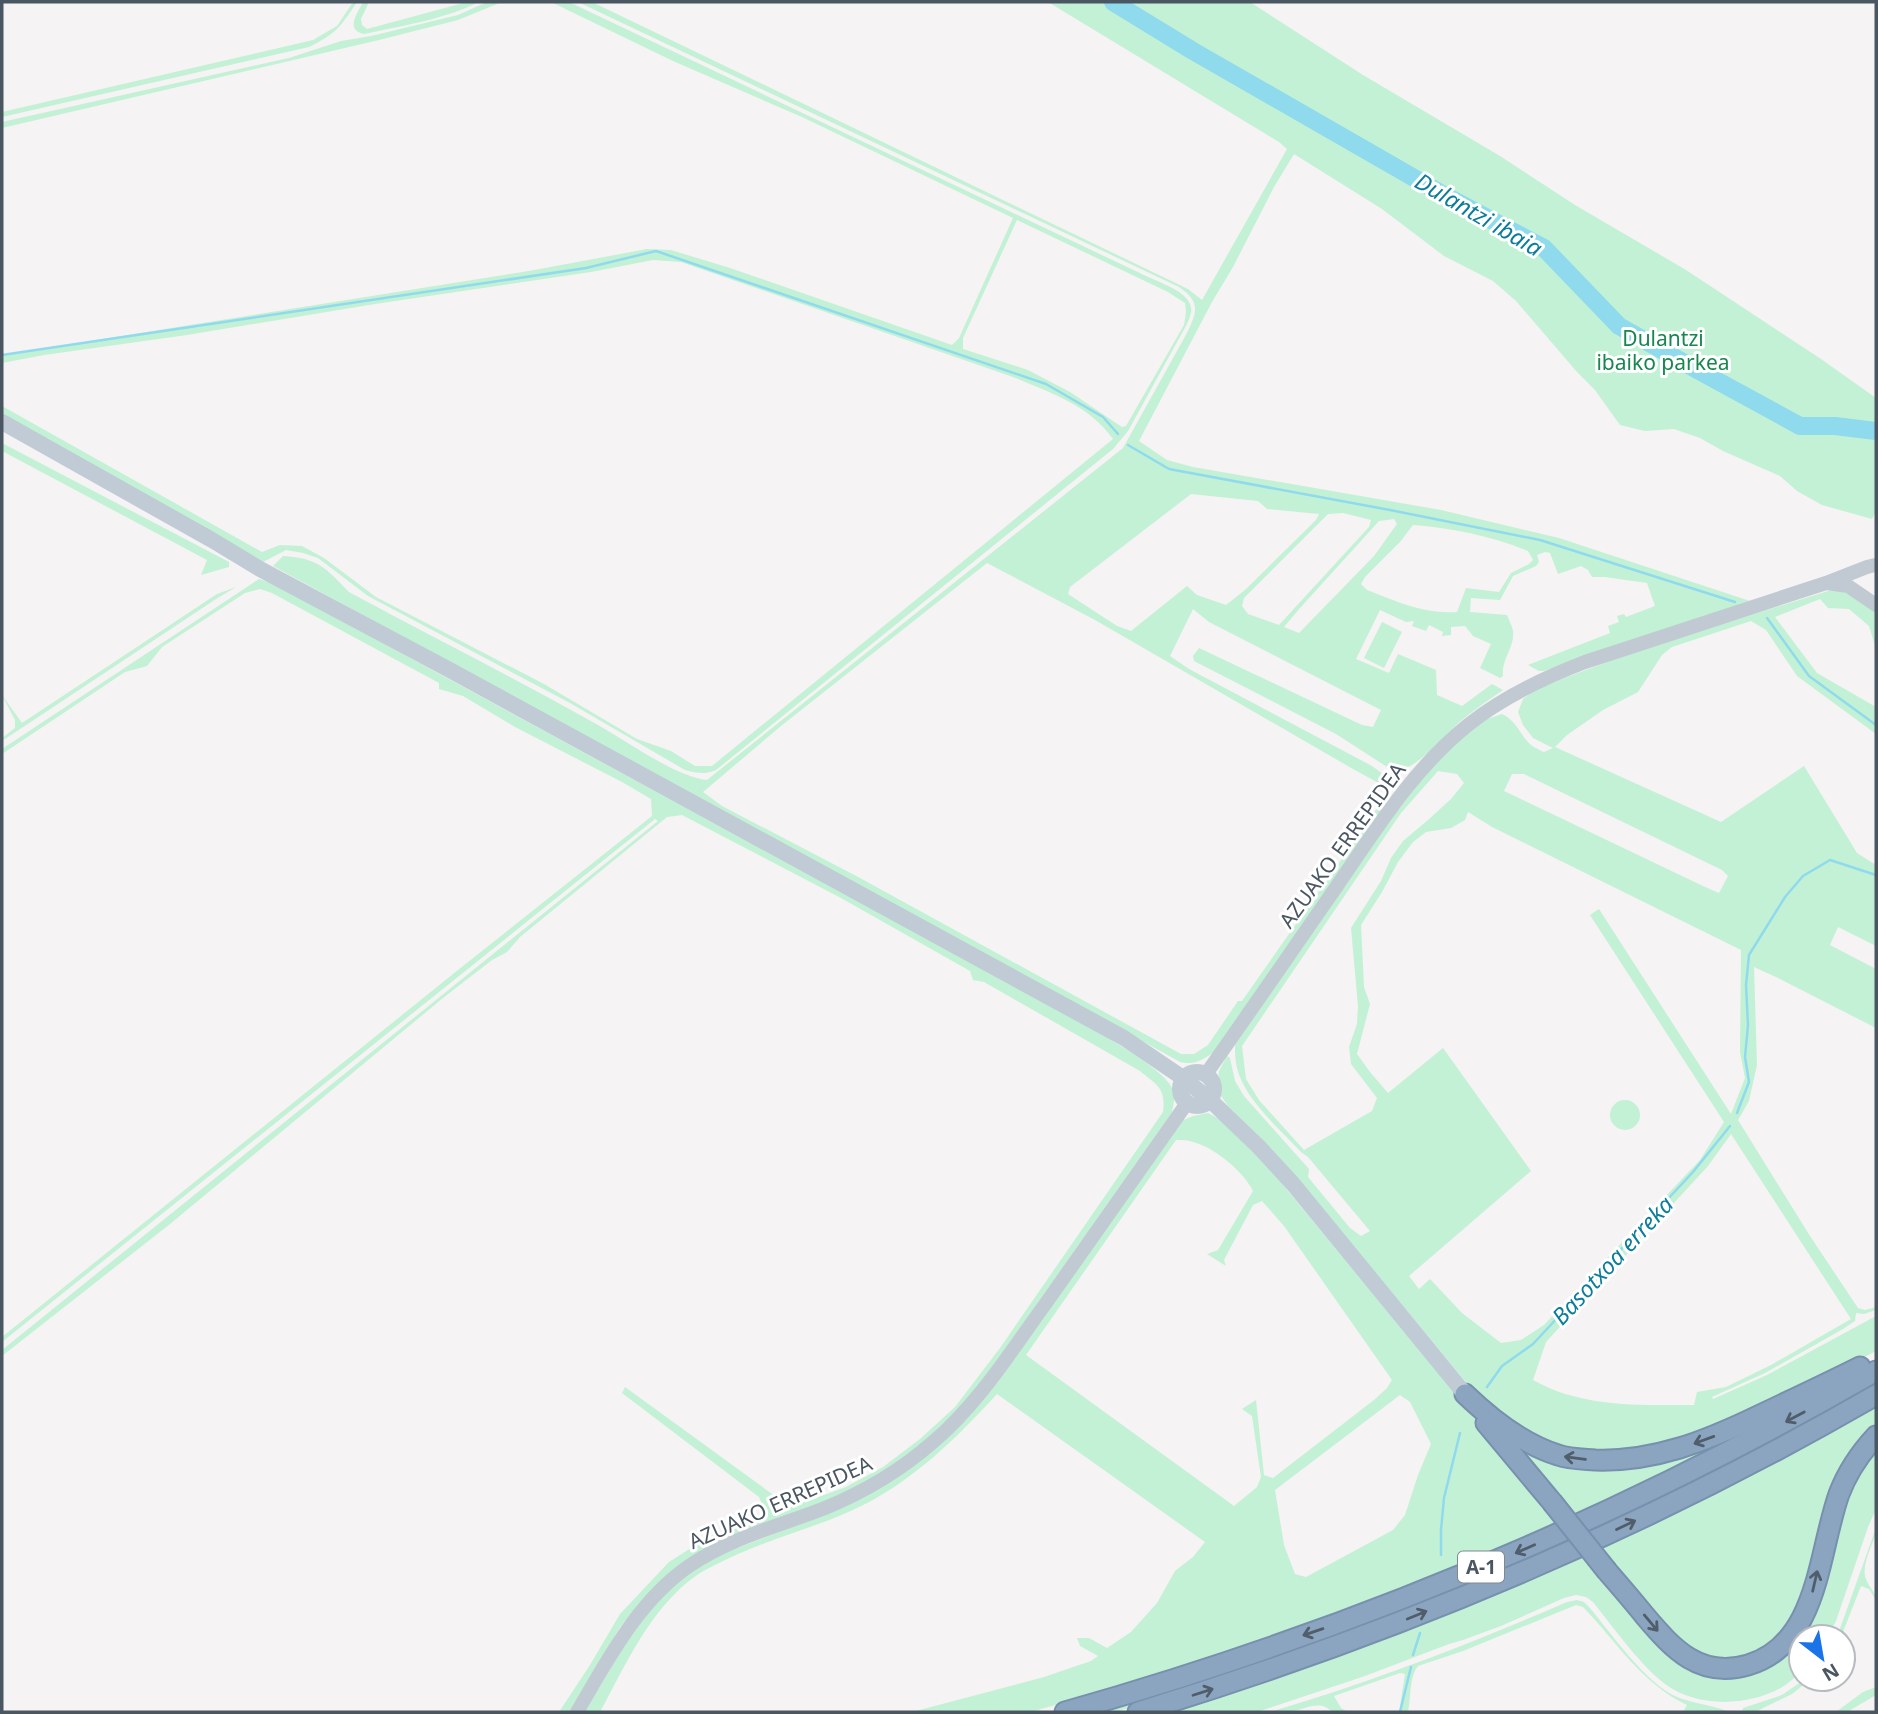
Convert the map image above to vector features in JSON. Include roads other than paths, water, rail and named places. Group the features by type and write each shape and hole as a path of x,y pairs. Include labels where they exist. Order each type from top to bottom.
{"highway":[{"path":"1465,1394 1513,1434 1559,1456 1585,1460 1634,1459 1667,1453 1720,1434 1876,1359"},
{"name":"A-1","path":"1065,1712 1190,1675 1322,1630 1497,1561 1672,1480 1876,1371"},
{"path":"1465,1394 1491,1430 1668,1642 1699,1664 1718,1668 1739,1668 1759,1662 1788,1641 1807,1610 1840,1491 1853,1466 1876,1436"},
{"name":"A-1","path":"1138,1712 1326,1650 1508,1578 1693,1493 1876,1395"}],"main road":[{"path":"2,422 247,562"},
{"path":"2,435 184,533 247,562 435,662 1124,1038 1183,1078 1250,1138 1293,1184 1465,1394"},
{"path":"1190,1073 1206,1074 1212,1081 1214,1091 1210,1100 1199,1106 1186,1103 1180,1091 1183,1078 1190,1073"}],"street":[{"name":"AZUAKO ERREPIDEA","path":"1206,1074 1387,812 1431,759 1468,725 1508,698 1552,675 1875,565"},
{"path":"1872,603 1863,587 1863,580 1875,565"},
{"path":"1826,583 1855,589 1872,603"},
{"name":"AZUAKO ERREPIDEA","path":"577,1712 640,1613 671,1580 689,1566 739,1539 826,1507 872,1485 907,1463 967,1409 1005,1361 1186,1103"}],"waterway":[{"name":"Dulantzi ibaia","path":"1113,2 1442,194 1544,248 1619,326 1690,366 1800,426 1835,426 1876,431"},
{"path":"2,355 586,268 656,251 1046,384 1103,417 1118,434"},
{"path":"1128,445 1169,469 1540,540 1735,602"},
{"path":"1767,618 1809,676 1876,725"},
{"name":"Basotxoa erreka","path":"1737,1113 1749,1082 1745,1057 1749,955 1785,897 1803,876 1830,860 1876,875"},
{"name":"Basotxoa erreka","path":"1487,1387 1502,1366 1533,1344 1693,1172 1730,1126"},
{"name":"Basotxoa erreka","path":"1441,1555 1444,1498 1460,1433"},
{"name":"Basotxoa erreka","path":"1413,1655 1420,1633"},
{"name":"Basotxoa erreka","path":"1400,1712 1411,1667"}],"park label":[{"name":"Dulantzi ibaiko parkea","path":"1663,350"}]}
